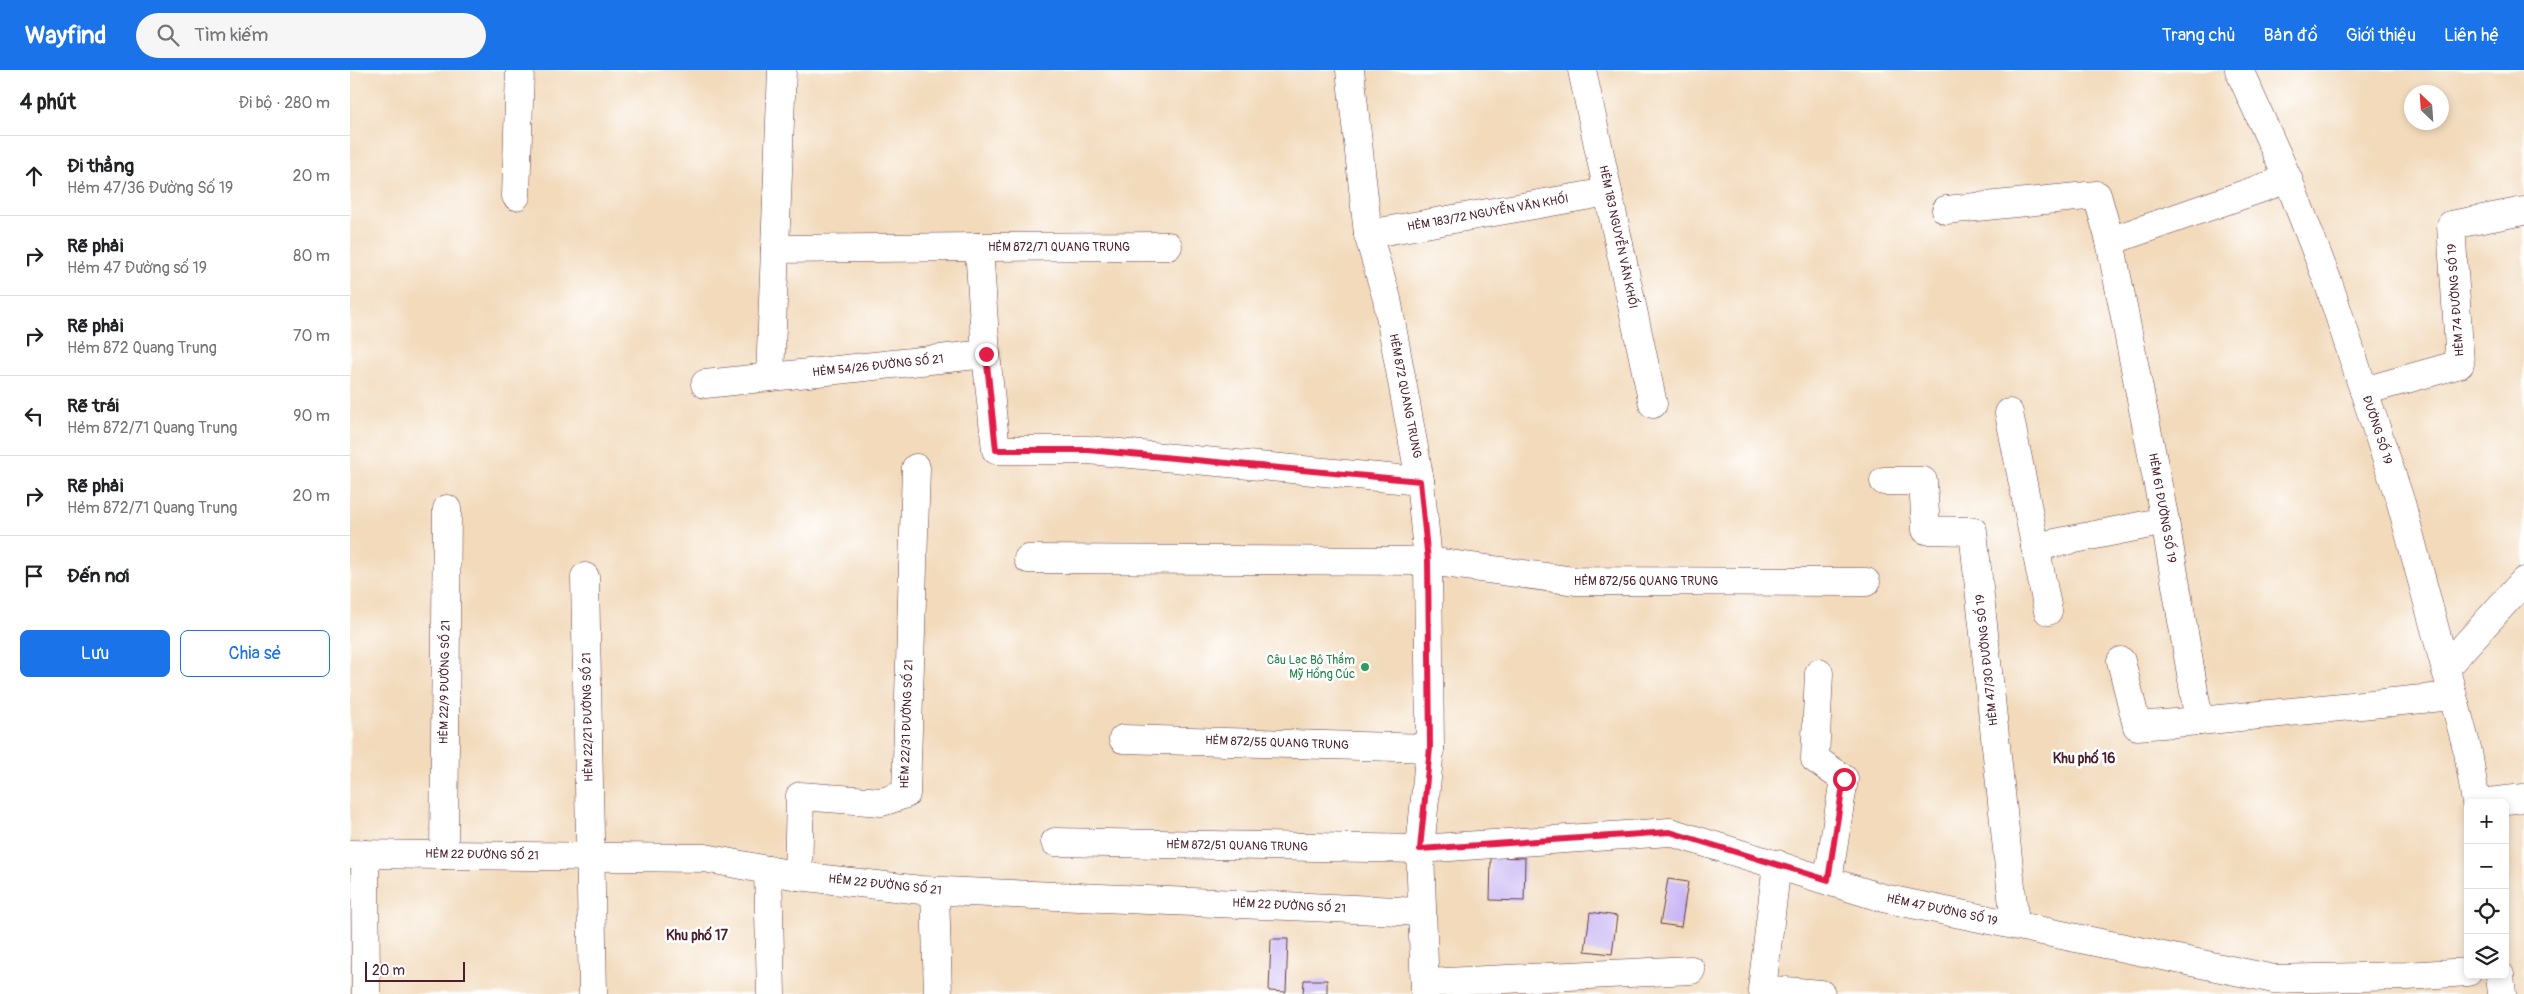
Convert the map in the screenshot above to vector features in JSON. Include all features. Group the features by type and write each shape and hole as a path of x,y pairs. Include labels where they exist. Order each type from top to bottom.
{"street":[{"path":"516,196 520,70"},
{"path":"770,377 782,70"},
{"name":"HẺM 872 QUANG TRUNG","path":"1350,70 1368,234 1387,299 1420,481 1428,561 1430,748 1420,849 1425,988"},
{"name":"HẺM 183 NGUYỄN VĂN KHỐI","path":"1582,70 1653,404"},
{"name":"ĐƯỜNG SỐ 19","path":"2239,70 2288,179 2328,282 2401,503 2468,752 2476,799"},
{"path":"2110,242 2288,179"},
{"name":"HẺM 183/72 NGUYỄN VĂN KHỐI","path":"1368,234 1608,192"},
{"name":"HẺM 61 ĐƯỜNG SỐ 19","path":"1946,210 2097,195 2110,242 2164,521 2199,721"},
{"name":"HẺM 74 ĐƯỜNG SỐ 19","path":"2364,391 2460,364 2451,225 2524,211"},
{"name":"HẺM 872/71 QUANG TRUNG","path":"1168,246 979,247 986,354 996,450 1088,450 1420,481"},
{"path":"775,249 979,247"},
{"name":"HẺM 54/26 ĐƯỜNG SỐ 21","path":"704,384 986,354"},
{"path":"2009,413 2048,611"},
{"name":"HẺM 22/31 ĐƯỜNG SỐ 21","path":"798,876 800,796 882,802 906,794 916,468"},
{"name":"HẺM 47/30 ĐƯỜNG SỐ 19","path":"1884,481 1923,481 1926,530 1973,530 2014,924"},
{"name":"HẺM 22/9 ĐƯỜNG SỐ 21","path":"444,855 447,509"},
{"path":"2035,547 2164,521"},
{"name":"HẺM 872/56 QUANG TRUNG","path":"1028,559 1428,561 1575,581 1866,582"},
{"name":"HẺM 22/21 ĐƯỜNG SỐ 21","path":"585,578 593,994"},
{"path":"2445,668 2524,581"},
{"path":"2121,661 2137,726 2453,696"},
{"path":"1819,673 1815,759 1844,779 1828,880"},
{"name":"HẺM 872/55 QUANG TRUNG","path":"1123,739 1430,748"},
{"path":"2509,800 2524,798"},
{"name":"HẺM 47 ĐƯỜNG SỐ 19","path":"1420,849 1670,832 1883,898 2274,979 2407,976 2464,972"},
{"name":"HẺM 872/51 QUANG TRUNG","path":"1055,842 1420,849"},
{"path":"357,854 366,994"},
{"name":"HẺM 22 ĐƯỜNG SỐ 21","path":"357,854 704,858 798,876 936,891 1421,912"},
{"path":"1777,864 1762,989 1821,994"},
{"path":"768,870 771,994"},
{"path":"936,891 938,994"},
{"path":"1425,988 1691,970"},
{"path":"2500,979 2502,994"}],"building":[{"path":"1491,857 1525,858 1524,901 1490,900"},
{"path":"1668,879 1688,882 1681,927 1660,924"},
{"path":"1590,912 1617,916 1612,954 1585,951"},
{"path":"1271,939 1288,939 1286,992 1269,991"},
{"path":"1304,980 1327,980 1327,994 1303,994"}],"place":[{"name":"Câu Lạc Bộ Thẩm Mỹ Hồng Cúc","path":"1365,667"}],"district":[{"name":"Khu phố 16","path":"2084,758"},
{"name":"Khu phố 17","path":"697,935"}],"route":[{"path":"986,354 996,450 1088,450 1420,481 1428,561 1430,748 1420,849 1670,832 1828,880 1844,779"}]}
